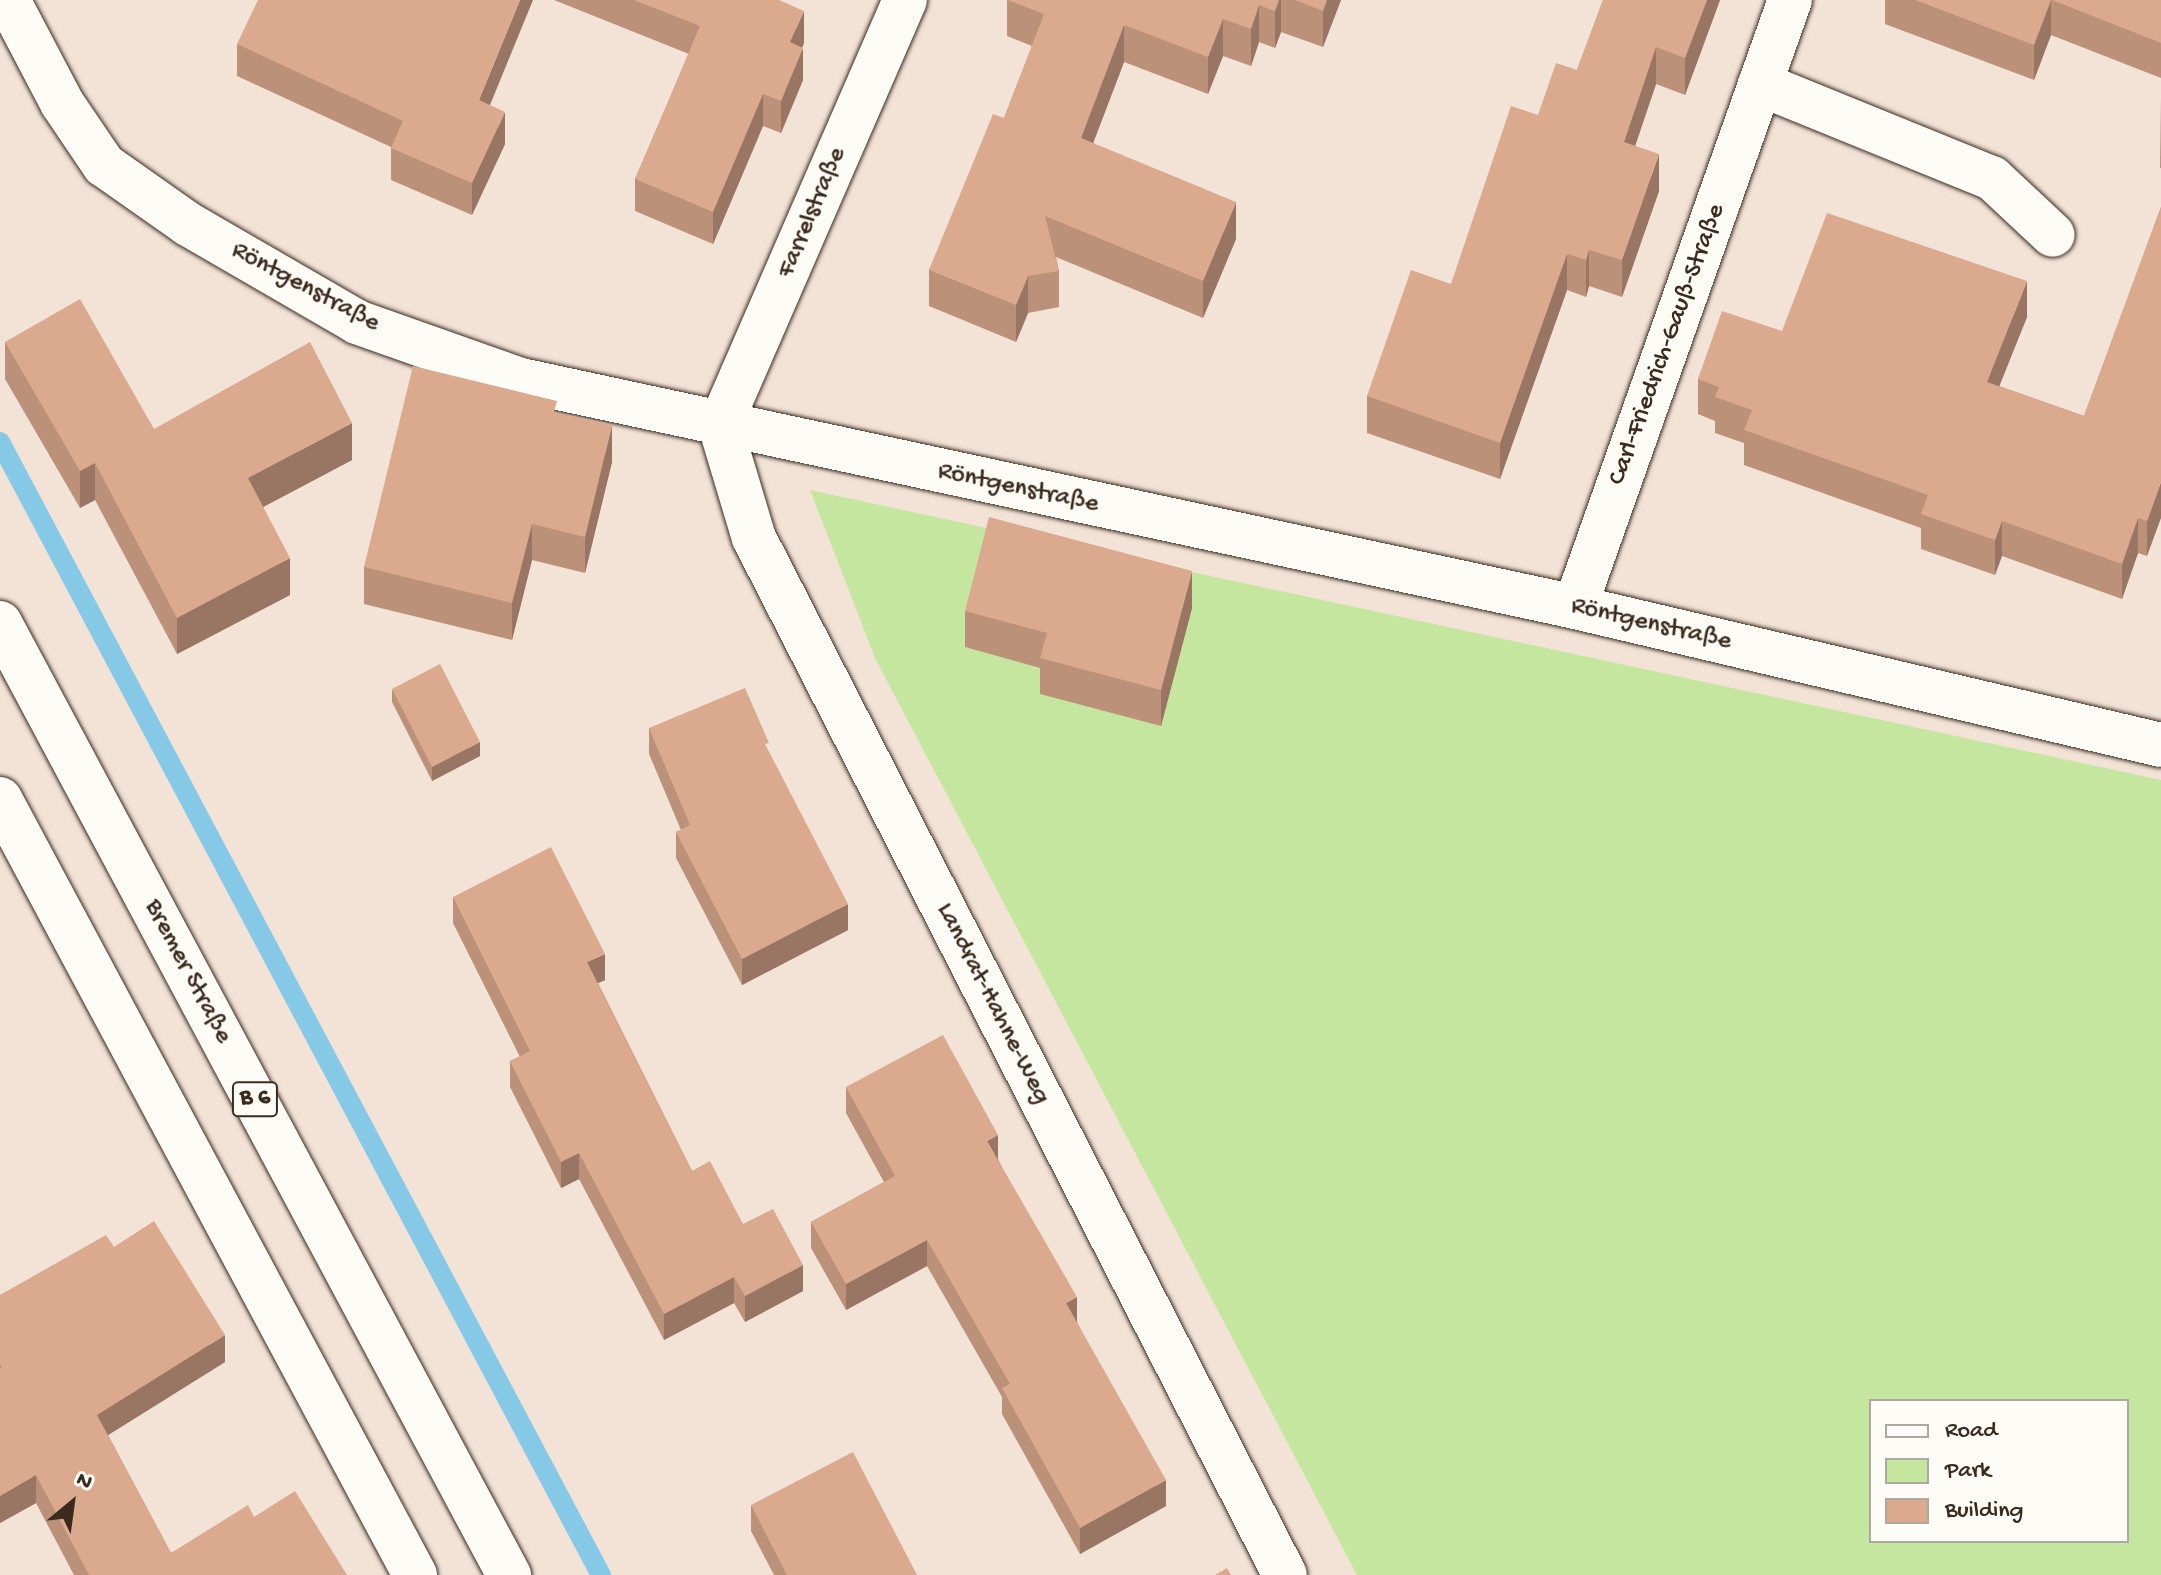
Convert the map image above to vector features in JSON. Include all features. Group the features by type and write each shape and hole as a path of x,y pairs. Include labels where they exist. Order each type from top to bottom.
{"street":[{"name":"Röntgenstraße","path":"8,0 62,103 104,165 188,224 357,322 521,380 1575,607 2161,745"},
{"name":"Farrelstraße","path":"720,425 905,0"},
{"name":"Carl-Friedrich-Gauß-Straße","path":"1575,607 1790,0"},
{"path":"1760,84 1992,178 2053,235"},
{"name":"Landrat-Hahne-Weg","path":"720,425 754,538 1285,1575"},
{"name":"Bremer Straße","path":"0,623 509,1575"},
{"path":"0,799 415,1575"}],"green space":[{"path":"810,490 2161,780 2161,1575 1357,1575 875,658"}],"building":[{"path":"258,0 520,0 479,100 505,112 472,183 391,148 403,121 237,44"},
{"path":"634,0 779,0 804,11 790,42 803,48 781,101 763,94 713,212 635,179 700,26"},
{"path":"1008,0 1279,0 1275,11 1259,5 1251,29 1223,19 1208,57 1124,25 1081,138 1236,202 1203,281 1045,216 1059,271 1028,276 1016,305 929,270 993,114 1004,118 1044,14"},
{"path":"1295,0 1327,0 1323,11"},
{"path":"1603,0 1707,0 1685,58 1656,47 1624,142 1659,154 1622,260 1589,250 1586,260 1567,254 1500,443 1367,396 1411,270 1451,284 1511,106 1538,115 1556,63 1577,70"},
{"path":"1915,0 2051,0 2034,45"},
{"path":"2052,0 2161,0 2161,43"},
{"path":"2161,207 2161,482 2147,521 2138,518 2122,564 2002,521 1995,540 1921,514 1928,495 1744,430 1752,410 1715,397 1719,387 1698,379 1722,311 1782,331 1827,213 2027,281 1987,382 2084,416"},
{"path":"80,299 154,429 310,342 352,423 248,478 290,558 177,618 95,463 80,471 5,342"},
{"path":"413,366 557,401 554,412 612,425 585,537 532,524 512,603 364,567"},
{"path":"989,517 1192,571 1161,690 1040,658 1047,633 965,611"},
{"path":"440,664 480,742 432,767 392,689"},
{"path":"745,688 769,743 765,744 848,904 742,959 676,832 690,825 649,728"},
{"path":"551,847 605,954 587,962 692,1171 710,1161 743,1224 773,1209 803,1265 745,1296 734,1277 664,1314 579,1153 561,1162 510,1061 530,1051 453,897"},
{"path":"943,1035 998,1135 987,1141 1077,1297 1066,1303 1166,1480 1080,1528 1002,1388 1010,1384 927,1240 846,1284 811,1222 895,1176 846,1087"},
{"path":"154,1221 225,1335 97,1415 171,1553 248,1505 254,1517 295,1491 347,1575 89,1575 36,1475 0,1496 0,1295 106,1235 114,1247"},
{"path":"853,1452 917,1575 787,1575 751,1505"},
{"path":"1227,1568 1231,1575 1215,1575"}],"waterway":[{"path":"0,442 601,1575"}]}
